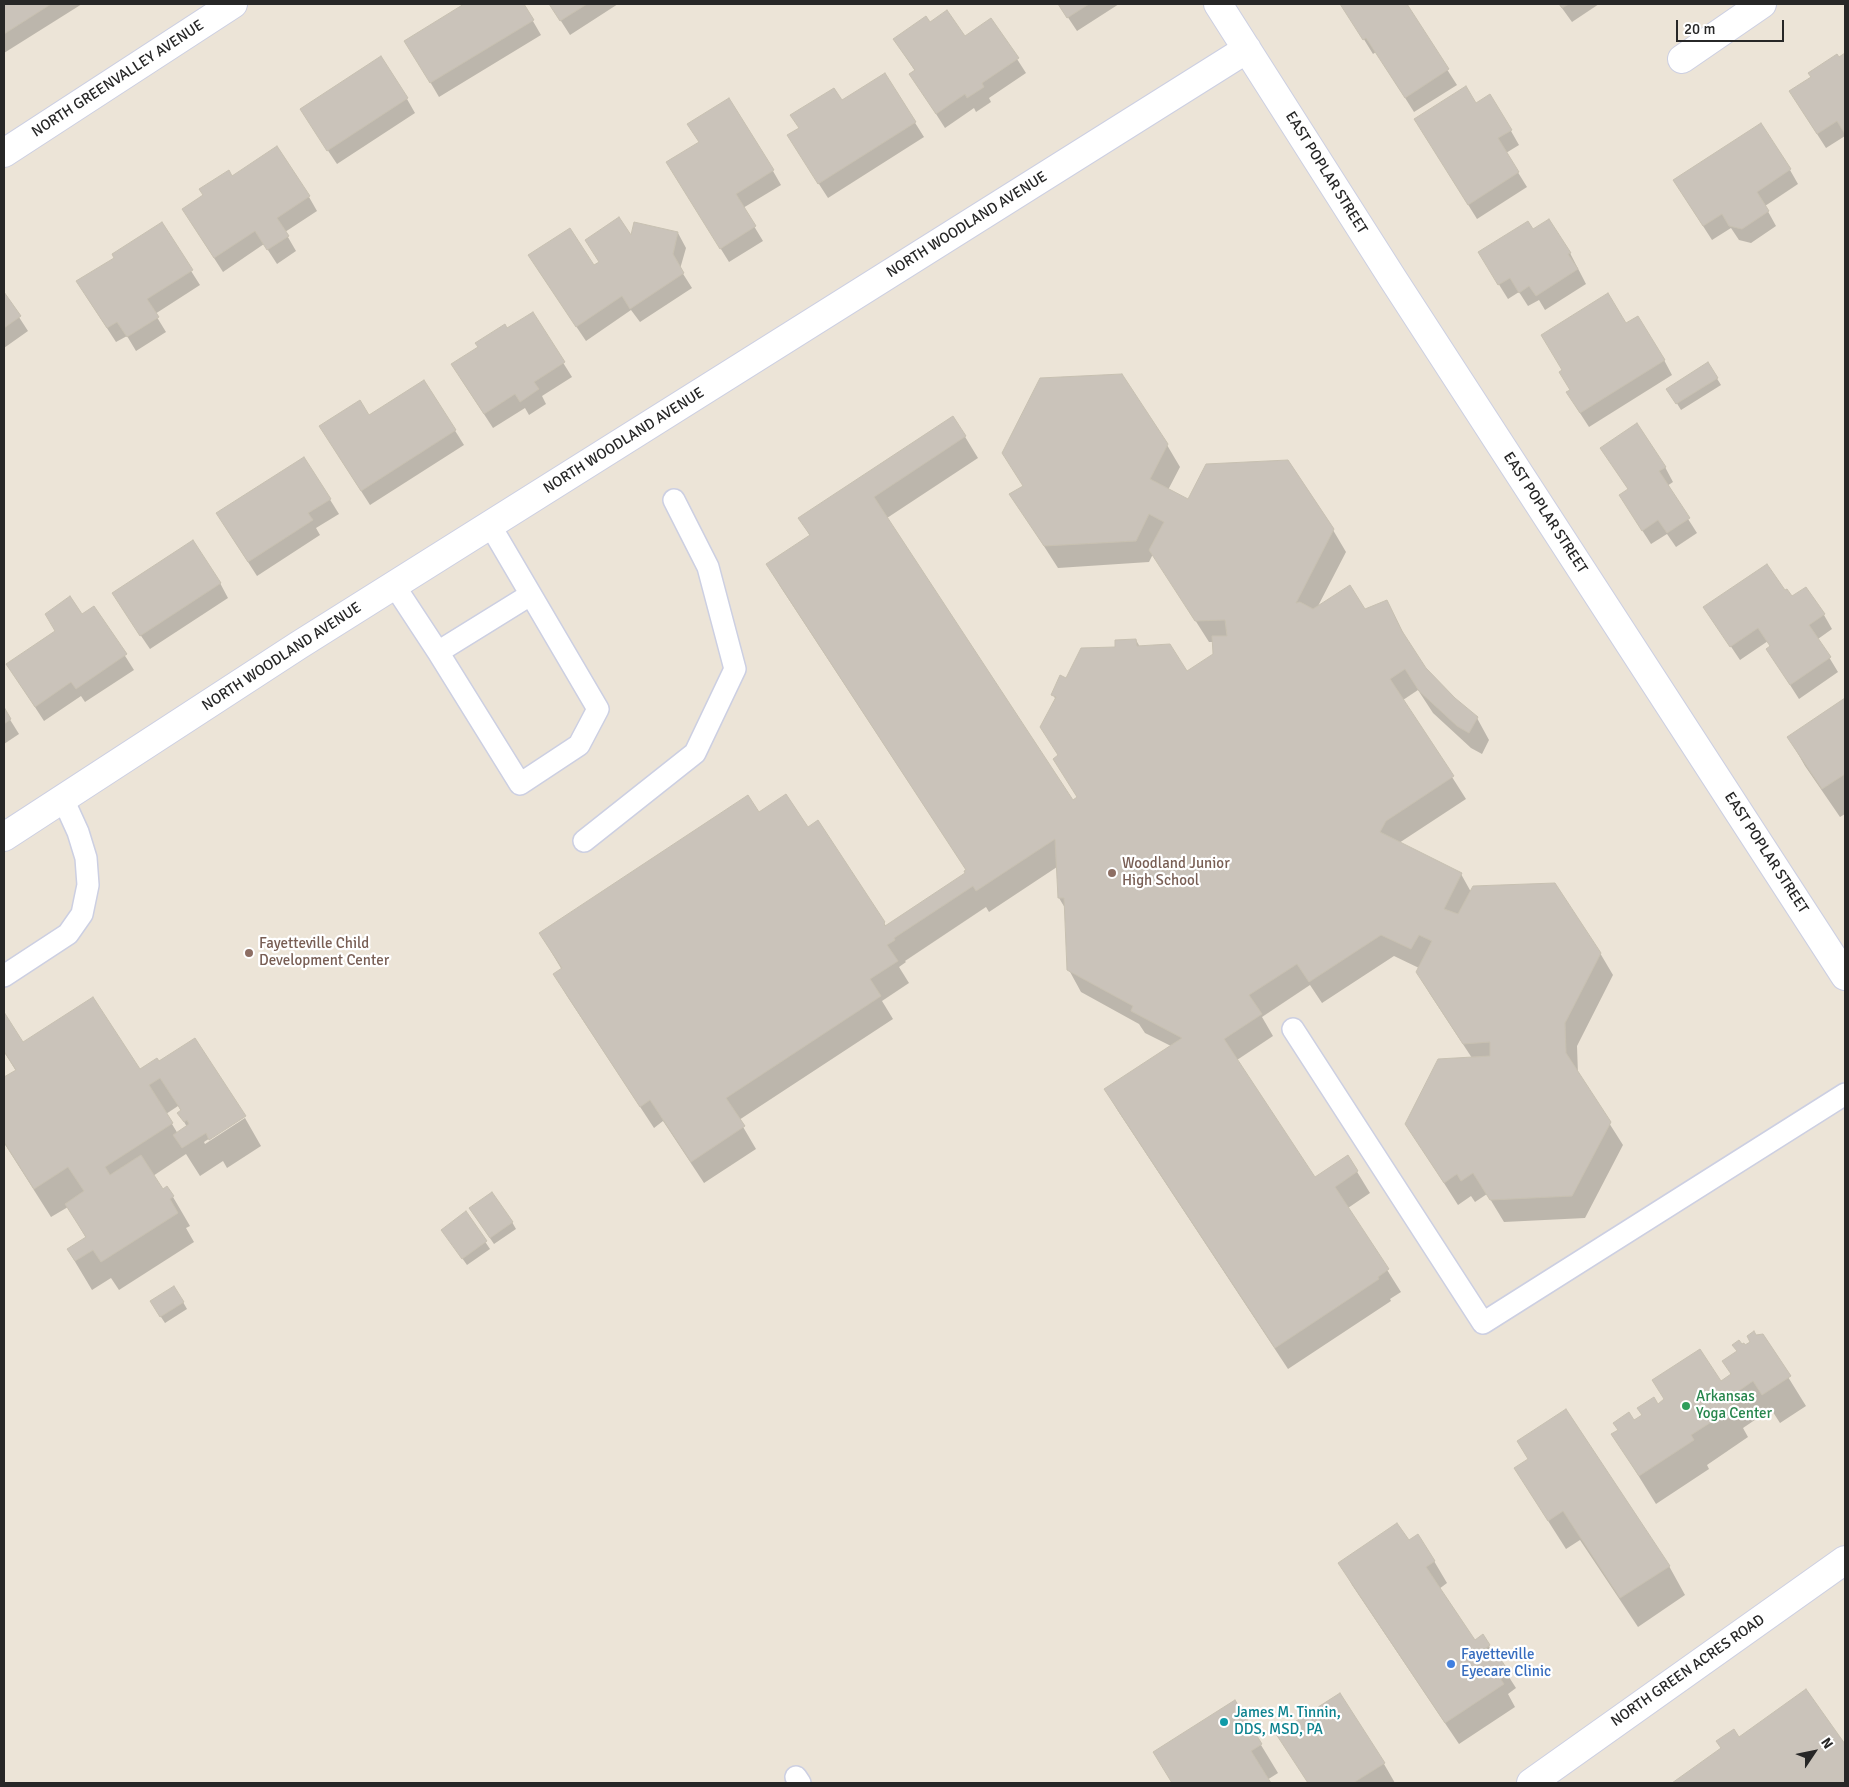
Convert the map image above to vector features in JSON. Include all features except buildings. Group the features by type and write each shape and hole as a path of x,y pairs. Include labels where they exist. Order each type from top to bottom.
{"street":[{"name":"NORTH GREENVALLEY AVENUE","path":"4,153 233,4"},
{"name":"EAST POPLAR STREET","path":"1218,4 1398,287 1845,976"},
{"path":"1682,59 1762,4"},
{"name":"NORTH WOODLAND AVENUE","path":"4,837 394,585 1247,49"},
{"name":"NORTH GREEN ACRES ROAD","path":"1531,1783 1845,1560"}],"lane":[{"path":"584,840 695,752 735,669 708,567 674,500"},
{"path":"394,585 520,784 579,745 598,709 490,525"},
{"path":"438,652 530,595"},
{"path":"4,976 68,934 82,914 88,885 86,858 78,832 63,798"},
{"path":"1293,1029 1483,1323 1845,1094"}],"place":[{"name":"Woodland Junior High School","path":"1112,873"},
{"name":"Fayetteville Child Development Center","path":"249,953"},
{"name":"Arkansas Yoga Center","path":"1686,1406"},
{"name":"Fayetteville Eyecare Clinic","path":"1451,1664"},
{"name":"James M. Tinnin, DDS, MSD, PA","path":"1224,1722"}]}
